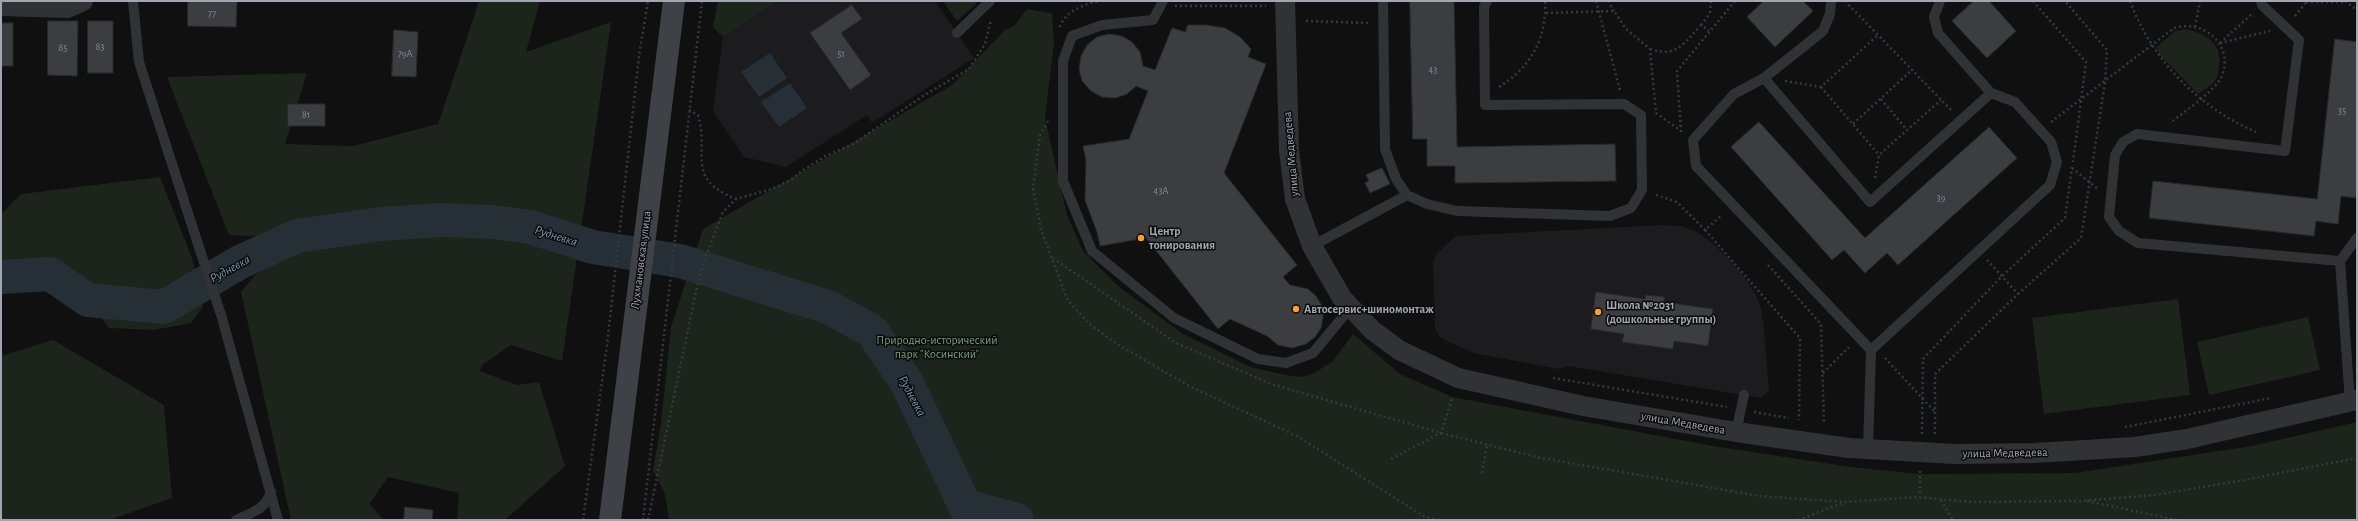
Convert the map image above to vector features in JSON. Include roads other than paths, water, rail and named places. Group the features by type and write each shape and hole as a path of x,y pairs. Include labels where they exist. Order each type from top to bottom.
{"street":[{"path":"1,6 67,8 82,1"},
{"name":"Лухмановская улица","path":"610,520 674,1"},
{"name":"улица Медведева","path":"1278,4 1290,157 1295,199 1312,246 1342,298 1372,330 1398,350 1458,378 1583,406 1736,432 1868,450 1985,454 2135,447 2187,439 2354,401"}],"lane":[{"path":"133,1 139,62 222,318 272,492 278,520"},
{"path":"957,33 990,1"},
{"path":"1383,1 1385,149 1396,179 1407,195 1426,204 1457,211 1610,216 1631,208 1642,190 1641,115 1624,104 1485,105 1484,7 1487,1"},
{"path":"1831,1 1830,14 1823,31 1764,78 1734,94 1693,140 1696,166 1860,338 1873,348"},
{"path":"1868,450 1873,348 2050,185 2057,162 2051,142 2015,102 1991,93 1938,33 1934,17 1940,1"},
{"path":"2262,3 2299,40 2285,150 2137,134 2123,142 2115,155 2109,217 2119,231 2138,243 2340,261"},
{"path":"1162,4 1152,20 1102,25 1072,36 1063,61 1063,181 1092,251 1174,318 1258,359 1286,363 1313,353 1351,307"},
{"path":"1764,78 1870,202 1991,93"},
{"path":"1312,246 1407,195"},
{"path":"2354,401 2340,261 2357,238"},
{"path":"1736,432 1744,395"},
{"path":"236,520 265,505 272,492"}],"waterway":[{"name":"Рудневка","path":"1,277 50,274 88,300 164,307 240,262 297,236 381,224 441,220 493,222 530,227 593,247 680,261 828,307 872,331 907,383 965,506 1017,520"}],"place":[{"name":"Центр тонирования","path":"1141,238"},
{"name":"Автосервис+шиномонтаж","path":"1296,309"},
{"name":"Школа №2031 (дошкольные группы)","path":"1598,312"}],"park label":[{"name":"Природно-исторический парк \"Косинский\"","path":"937,347"}]}
